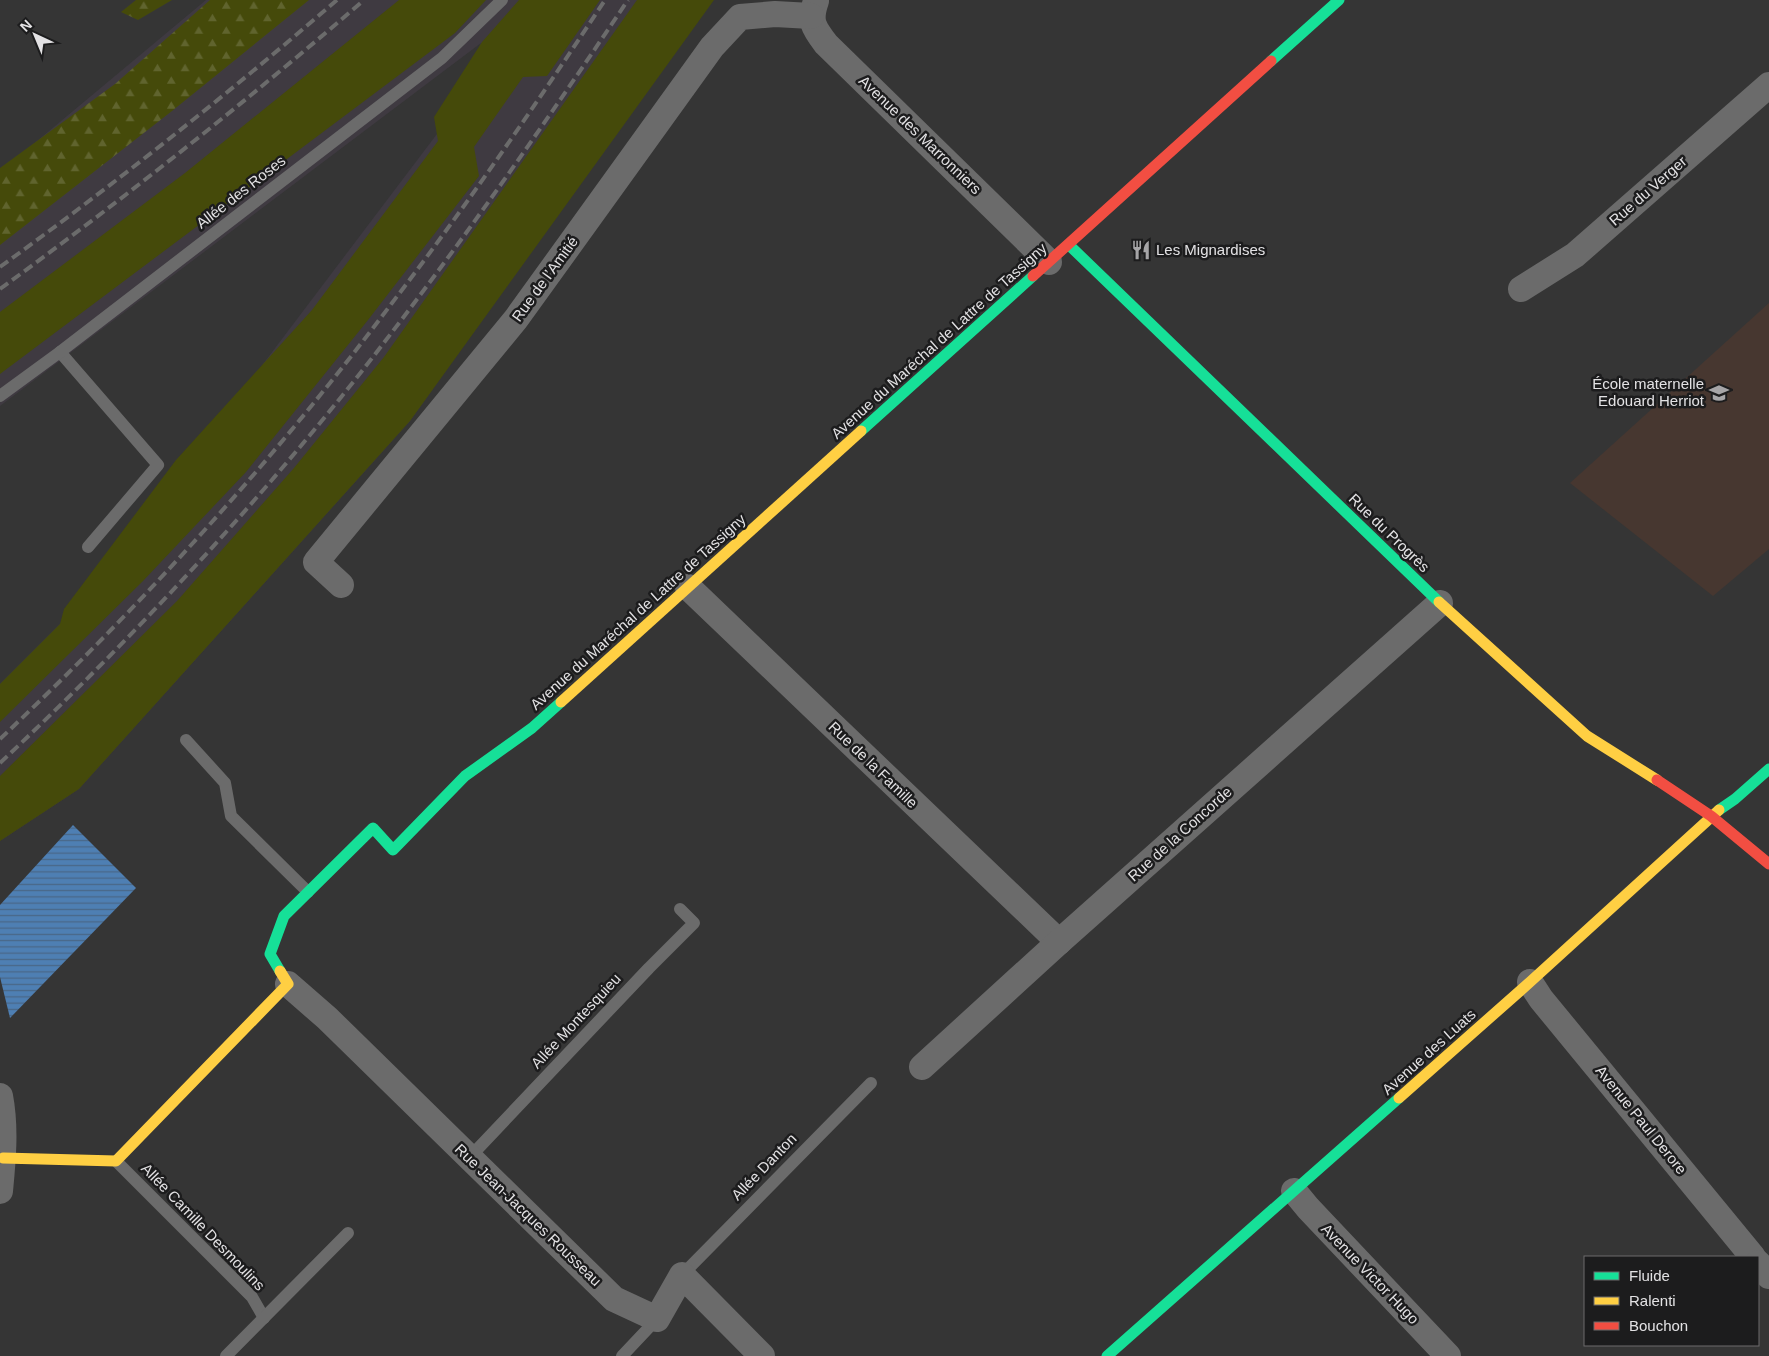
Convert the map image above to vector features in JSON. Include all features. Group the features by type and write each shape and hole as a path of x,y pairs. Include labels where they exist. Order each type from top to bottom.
{"street":[{"name":"Avenue du Maréchal de Lattre de Tassigny","path":"288,984 270,954 284,916 373,828 393,850 465,776 532,728 1339,0"},
{"name":"Avenue des Marronniers","path":"814,8 814,29 826,44 1049,262"},
{"name":"Rue de l’Amitié","path":"342,585 316,562 516,319 712,47 740,17 814,8"},
{"name":"Rue du Verger","path":"1521,289 1575,256 1769,85"},
{"name":"Rue du Progrès","path":"1069,245 1440,603 1588,736 1686,798 1769,864"},
{"name":"Rue de la Famille","path":"688,587 1059,942"},
{"name":"Rue de la Concorde","path":"922,1067 1059,942 1440,603"},
{"name":"Avenue des Luats","path":"1107,1356 1530,982 1711,816 1735,799 1769,769"},
{"name":"Avenue Paul Derore","path":"1530,982 1541,999 1752,1256"},
{"name":"Rue Jean-Jacques Rousseau","path":"288,984 327,1018 614,1299 657,1319"},
{"path":"3,1158 116,1161 288,984"},
{"path":"0,1192 3,1158 1,1104"},
{"name":"Avenue Victor Hugo","path":"1294,1191 1448,1356"},
{"path":"1759,1264 1769,1276"},
{"path":"657,1319 682,1275 762,1356"}],"lane":[{"name":"Allée des Roses","path":"0,396 442,58 502,0"},
{"path":"60,352 158,465 88,547"},
{"path":"186,740 225,782 230,816 308,892"},
{"name":"Allée Montesquieu","path":"469,1158 694,923 680,909"},
{"name":"Allée Danton","path":"682,1275 871,1083"},
{"name":"Allée Camille Desmoulins","path":"116,1161 252,1296 264,1318"},
{"path":"226,1356 348,1233"},
{"path":"622,1356 657,1319"}],"shaded area":[{"path":"206,0 709,0 410,421 79,789 0,841 0,684 86,598 443,126 481,43 0,406 0,172"},
{"name":"École maternelle Edouard Herriot","path":"1769,303 1769,549 1713,596 1570,483"}],"green space":[{"path":"136,0 172,0 138,20 121,12"},
{"path":"210,0 309,0 172,111 0,245 0,168 115,84"},
{"path":"399,0 486,0 455,33 0,374 0,312 185,173"},
{"path":"519,0 600,0 547,76 523,77 474,147 479,176 368,320 246,472 143,581 0,722 0,684 60,624 64,609 176,460 312,310 438,141 434,117 482,42"},
{"path":"637,0 714,0 410,421 79,789 0,841 0,776 177,601 294,468 384,357"}],"water":[{"path":"73,825 136,888 10,1018 0,977 0,905"}],"railway":[{"path":"0,267 171,137 255,70 337,0"},
{"path":"0,289 185,148 364,0"},
{"path":"0,739 156,583 254,474 301,418 392,303 447,229 605,0"},
{"path":"0,763 48,718 141,624 231,527 317,427 394,330 463,237 563,96 628,0"}],"traffic: fast":[{"path":"1271,61 1339,0"},
{"path":"1069,245 1439,602"},
{"path":"861,431 1033,276"},
{"path":"280,971 270,954 284,916 373,828 393,850 465,776 532,728 561,702"},
{"path":"1719,810 1735,799 1769,769"},
{"path":"1107,1356 1399,1098"}],"traffic: slow":[{"path":"561,702 861,431"},
{"path":"1439,602 1587,736 1657,780"},
{"path":"1399,1098 1719,810"},
{"path":"3,1158 116,1161 288,984 280,971"}],"traffic: jam":[{"path":"1033,276 1271,61"},
{"path":"1657,780 1711,816 1769,864"}],"place":[{"name":"Les Mignardises","path":"1141,250"},
{"name":"École maternelle Edouard Herriot","path":"1719,393"}]}
